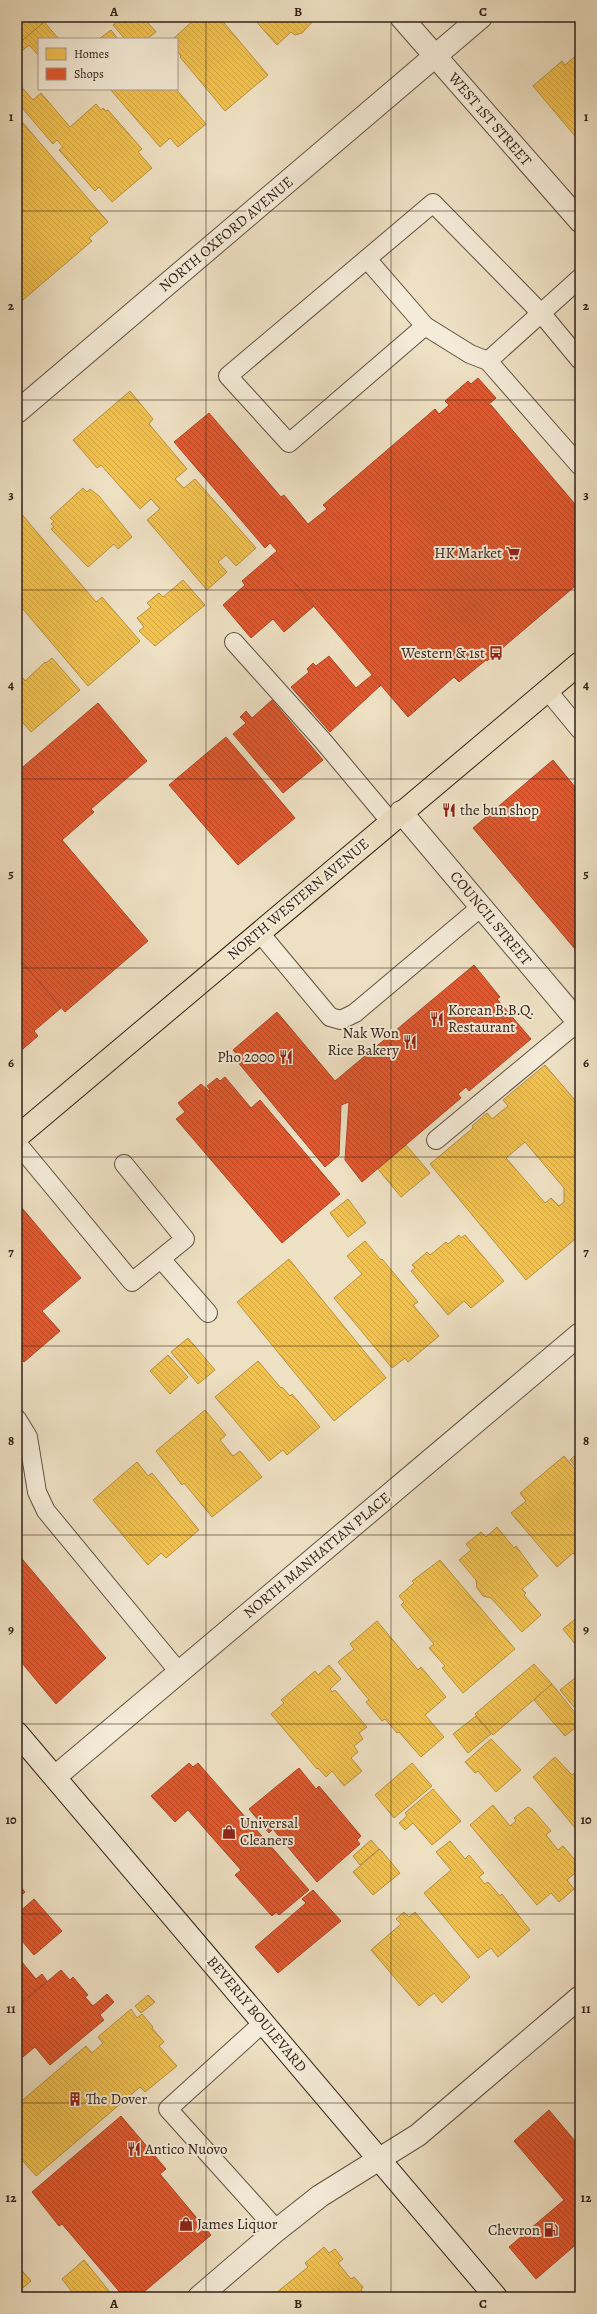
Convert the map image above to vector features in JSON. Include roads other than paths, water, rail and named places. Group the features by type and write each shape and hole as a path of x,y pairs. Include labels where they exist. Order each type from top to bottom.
{"main road":[{"name":"NORTH WESTERN AVENUE","path":"17,1137 396,816 580,663"}],"street":[{"name":"WEST 1ST STREET","path":"401,17 580,221"},
{"name":"NORTH OXFORD AVENUE","path":"17,412 482,17"},
{"name":"COUNCIL STREET","path":"396,816 481,907 579,1023"},
{"name":"NORTH MANHATTAN PLACE","path":"55,1777 580,1334"},
{"name":"BEVERLY BOULEVARD","path":"17,1733 496,2297"},
{"path":"199,2297 277,2230 320,2196 378,2158 418,2135 580,1997"}],"lane":[{"path":"425,326 290,443 228,376 433,203 541,313 580,360"},
{"path":"367,259 425,326 470,354 488,361 580,466"},
{"path":"488,361 580,278"},
{"path":"234,642 323,741 396,816"},
{"path":"547,690 580,730"},
{"path":"260,932 330,1017 341,1020 354,1013 481,907"},
{"path":"436,1140 579,1023"},
{"path":"17,1143 132,1282 185,1239 124,1164"},
{"path":"161,1259 208,1313"},
{"path":"17,1419 28,1437 37,1492 46,1511 179,1672"},
{"path":"264,2022 168,2108 277,2230"}],"place":[{"name":"HK Market","path":"513,553"},
{"name":"Western & 1st","path":"496,653"},
{"name":"the bun shop","path":"449,810"},
{"name":"Korean B.B.Q. Restaurant","path":"437,1019"},
{"name":"Nak Won Rice Bakery","path":"410,1042"},
{"name":"Pho 2000","path":"286,1057"},
{"name":"Universal Cleaners","path":"229,1832"},
{"name":"The Dover","path":"75,2099"},
{"name":"Antico Nuovo","path":"134,2149"},
{"name":"James Liquor","path":"186,2224"},
{"name":"Chevron","path":"551,2230"}]}
